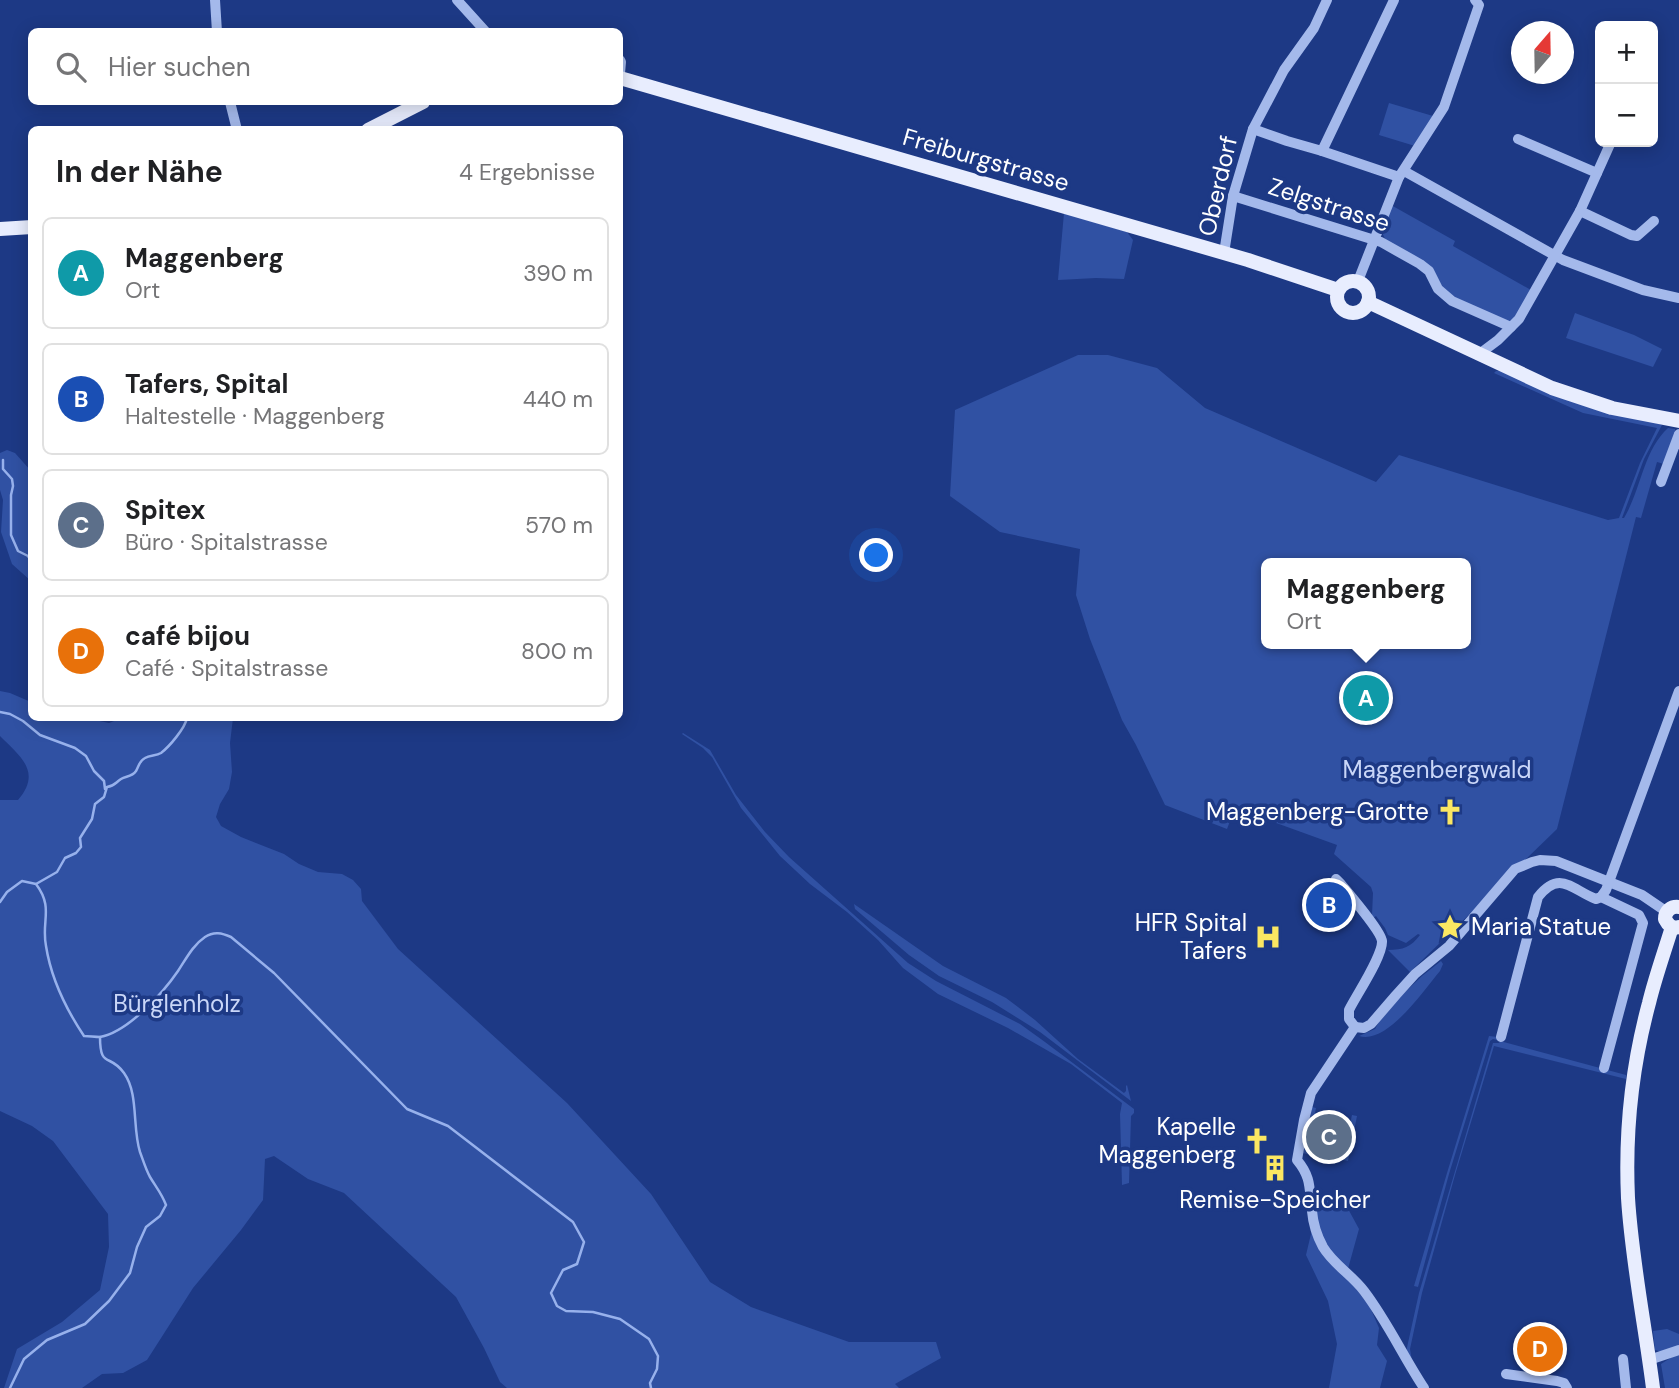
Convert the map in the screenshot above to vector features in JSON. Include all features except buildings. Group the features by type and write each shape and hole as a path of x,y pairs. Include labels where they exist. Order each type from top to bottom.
{"main road":[{"name":"Freiburgstrasse","path":"623,76 1271,267 1338,290"},
{"path":"377,126 417,105"},
{"path":"0,229 28,227"},
{"path":"1349,281 1358,281 1366,288 1368,302 1362,310 1347,312 1339,305 1338,290 1349,281"},
{"path":"1368,302 1531,380 1636,414 1679,421"},
{"path":"1653,1388 1632,1245 1628,1153 1632,1094 1640,1042 1648,1003 1676,927 1667,923 1665,915 1673,910"}],"street":[{"path":"215,0 217,28"},
{"path":"457,0 482,28"},
{"name":"Oberdorf","path":"1224,253 1233,196 1253,129 1284,70 1314,28 1327,0"},
{"path":"1322,151 1394,0"},
{"path":"1358,281 1402,174 1444,107 1479,5 1475,0"},
{"path":"231,105 235,126"},
{"name":"Oberdorf","path":"1253,129 1402,174 1555,256 1643,290 1679,299"},
{"path":"1518,139 1597,173"},
{"path":"1478,355 1498,340 1519,318 1580,211 1609,147"},
{"name":"Zelgstrasse","path":"1233,196 1374,240 1429,271 1438,289 1452,301 1511,327"},
{"path":"1580,211 1637,236 1654,221"},
{"path":"1661,482 1679,434"},
{"path":"1502,1037 1538,897 1553,883 1576,887 1596,899 1606,890 1679,691"},
{"path":"1336,879 1362,910 1382,941 1381,953 1349,1010 1349,1019 1355,1027 1364,1028 1371,1024 1409,981 1450,946 1503,882 1521,866 1540,860 1556,861 1673,910"},
{"path":"1601,897 1639,915 1643,923 1604,1068"},
{"path":"1355,1027 1311,1093 1297,1160 1309,1181 1314,1224 1324,1247 1329,1256 1361,1287 1375,1306 1423,1388"},
{"path":"1649,1360 1679,1350"},
{"path":"1623,1359 1626,1388"},
{"path":"1506,1374 1557,1381 1564,1383 1567,1388"}],"green space":[{"path":"1389,103 1433,116 1415,146 1379,135"},
{"path":"1391,205 1455,241 1453,246 1531,290 1515,318 1506,323 1456,299 1386,241 1381,230"},
{"path":"1064,213 1127,232 1133,240 1124,279 1058,280"},
{"path":"1575,313 1634,335 1662,349 1653,367 1566,338"},
{"name":"Maggenbergwald","path":"1078,355 1108,355 1157,368 1205,408 1376,482 1399,455 1608,520 1619,518 1657,428 1583,413 1494,373 1501,371 1662,425 1644,459 1622,518 1630,507 1653,448 1668,428 1675,429 1664,464 1657,462 1641,518 1636,517 1557,829 1410,972 1388,950 1406,947 1420,935 1406,943 1388,935 1376,916 1373,918 1371,887 1334,854 1337,845 1235,808 1227,829 1165,805 1122,720 1090,639 1076,595 1080,549 1000,532 950,496 955,410"},
{"path":"7,450 15,453 28,468 28,578 12,564 1,532 3,500 0,490 0,453"},
{"name":"Bürglenholz","path":"0,691 28,701 28,721 233,721 230,743 232,772 229,789 216,817 221,826 318,872 342,874 353,880 361,889 362,901 398,949 567,1103 651,1194 710,1282 751,1307 849,1342 936,1342 941,1358 895,1384 899,1388 507,1388 500,1382 456,1297 344,1193 308,1179 274,1156 265,1159 263,1200 193,1288 147,1360 123,1373 102,1374 82,1388 4,1388 17,1349 62,1322 100,1290 109,1247 108,1214 53,1141 32,1126 0,1111 0,800 18,800 25,790 28,773 21,758 0,736"},
{"path":"683,733 710,750 736,795 789,857 908,963 936,981 1020,1024 1134,1109 1131,1116 1129,1183 1122,1185 1122,1103 1071,1064 1008,1028 938,994 903,968 878,940 780,856 741,808 712,757"},
{"path":"854,904 943,966 1006,998 1078,1059 1124,1093 1127,1085 1131,1101 1040,1032 992,1002 939,976 909,955 855,909"},
{"path":"1441,961 1443,964 1440,971 1404,1014 1381,1032 1370,1037 1359,1036 1375,1029 1401,996"},
{"path":"1489,1036 1498,1037 1497,1040 1490,1041 1418,1287 1414,1286 1447,1173"},
{"path":"1500,1041 1626,1075 1626,1079 1494,1046 1422,1293 1410,1349 1412,1361 1406,1352 1419,1293 1493,1043"},
{"path":"1312,1107 1316,1108 1315,1113 1319,1114 1311,1148 1343,1155 1352,1115 1357,1116 1348,1161 1303,1153"},
{"path":"1340,1194 1359,1229 1346,1276 1370,1307 1379,1328 1377,1345 1387,1361 1380,1388 1329,1388 1337,1344 1328,1301 1306,1255 1319,1200"},
{"path":"1667,1329 1679,1334 1679,1388 1665,1388 1661,1364 1675,1355 1655,1350 1653,1331"}],"waterway":[{"path":"3,460 3,469 12,479 13,486 11,535 18,551 28,556"},
{"path":"0,712 10,714 40,735 75,748 86,756 94,771 104,781 105,789"},
{"path":"36,884 57,872 65,858 76,853 81,847 80,838 92,819 95,804 104,797 107,787 133,774 143,759 165,750 186,721"},
{"path":"0,902 7,892 22,881 36,884 46,908 46,946 55,981 84,1036 100,1037 122,1028 163,990 201,940 218,933 231,937 274,973 407,1109 448,1126 573,1222 584,1242 577,1264 563,1270 551,1293 557,1306 566,1311 593,1312 620,1319 649,1339 658,1356 651,1388"},
{"path":"10,1388 24,1359 47,1340 85,1324 109,1301 130,1273 146,1227 160,1216 166,1205 140,1152 129,1081 119,1067 104,1057 100,1037"}],"place":[{"name":"Maggenberg","path":"1366,698"},
{"name":"Maggenberg-Grotte","path":"1450,812"},
{"name":"Tafers, Spital","path":"1329,905"},
{"name":"Maria Statue","path":"1450,927"},
{"name":"HFR Spital Tafers","path":"1268,937"},
{"name":"Spitex","path":"1329,1137"},
{"name":"Kapelle Maggenberg","path":"1257,1141"},
{"name":"Remise-Speicher","path":"1275,1168"},
{"name":"café bijou","path":"1540,1349"}]}
